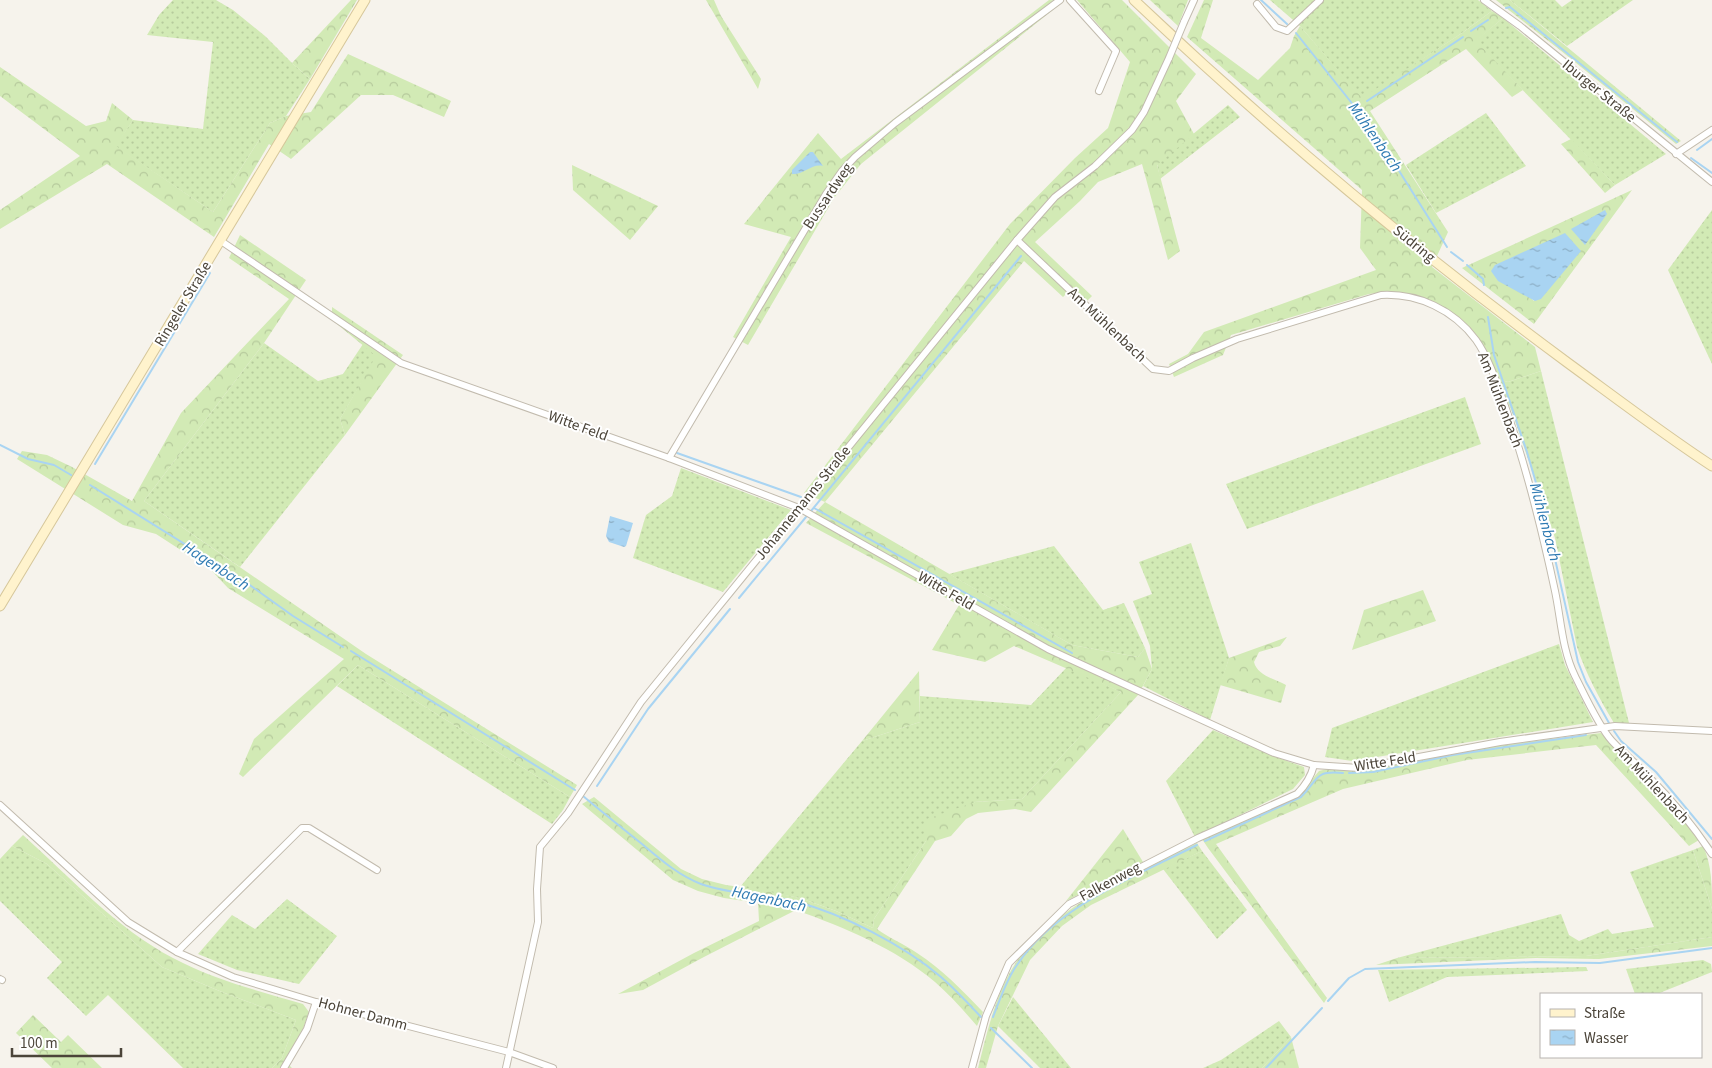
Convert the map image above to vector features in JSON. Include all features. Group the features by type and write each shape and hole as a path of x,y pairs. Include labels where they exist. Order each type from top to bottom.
{"main road":[{"name":"Ringeler Straße","path":"0,606 365,0"},
{"name":"Südring","path":"1134,0 1273,127 1386,222 1490,305 1679,444 1712,466"}],"street":[{"name":"Bussardweg","path":"669,458 826,194 842,171 855,157 895,123 1060,0"},
{"path":"1070,0 1116,51 1099,91"},
{"name":"Johannemanns Straße","path":"506,1068 538,922 537,889 540,847 568,813 640,702 1017,240 1055,197 1094,166 1132,130 1144,112 1194,0"},
{"path":"1257,4 1276,27 1287,31 1320,0"},
{"name":"Iburger Straße","path":"1484,0 1520,26 1712,182"},
{"path":"1676,154 1712,130"},
{"name":"Am Mühlenbach","path":"1017,240 1153,369 1169,371 1237,339 1381,295 1396,294 1428,302 1459,322 1476,341 1501,393 1518,441 1540,522 1566,649 1574,673 1611,740 1656,785 1697,832 1712,854"},
{"name":"Witte Feld","path":"221,241 401,363 669,458 800,508 1048,649 1274,753 1314,765 1358,768 1500,742 1603,728 1630,726 1712,732"},
{"name":"Falkenweg","path":"972,1068 986,1016 1009,963 1055,916 1069,904 1133,870 1216,829 1297,794 1306,786 1314,765"},
{"name":"Hohner Damm","path":"0,804 128,922 178,952 233,977 316,1002 510,1052 553,1068"},
{"path":"178,952 302,828 309,828 377,870"},
{"path":"284,1068 299,1046 316,1002"}],"green space":[{"path":"173,0 216,0 233,10 265,36 310,79 286,116 270,123 213,212 115,146 133,120 203,129 213,42 147,35 159,15"},
{"path":"351,0 357,0 310,79 292,63"},
{"path":"706,0 714,0 721,16 761,79 758,89"},
{"path":"1049,0 1064,1 861,164 834,198 748,345 733,337 791,237 744,224 818,133 841,159"},
{"path":"1077,0 1122,0 1196,74 1176,101 1194,134 1157,165 1180,251 1168,260 1142,164 1098,182 1035,242 1092,296 1087,301 1073,287 1063,297 1024,261 825,502 804,493 1010,224 1075,158 1108,128 1130,62"},
{"path":"1150,0 1188,0 1178,26"},
{"path":"1204,0 1213,0 1201,38 1258,80 1290,48 1300,26 1362,98 1462,33 1492,11 1503,18 1476,41 1523,90 1512,97 1466,49 1370,111 1448,232 1432,267 1535,347 1541,371 1508,382 1498,379 1478,337 1450,313 1418,296 1382,292 1369,294 1231,335 1223,355 1174,377 1169,364 1188,354 1204,332 1376,270 1360,248 1362,190 1187,37"},
{"path":"1270,0 1478,0 1492,11 1362,99 1300,26"},
{"path":"1496,0 1510,0 1681,141 1676,144"},
{"path":"1510,0 1555,0 1562,7 1572,0 1633,0 1567,46"},
{"path":"1503,18 1666,154 1615,185 1475,41"},
{"path":"348,54 451,101 444,117 393,95 361,95 291,159 269,144 214,237 107,164 0,229 0,210 80,156 0,96 0,67 86,126 106,121 112,103 133,120 116,146 213,212 270,123 286,116 311,112"},
{"path":"1228,105 1240,117 1160,179 1157,164"},
{"path":"1486,113 1526,166 1436,213 1406,165"},
{"path":"1571,139 1615,185 1605,193 1561,144"},
{"path":"572,165 658,206 630,240 573,190"},
{"path":"1632,190 1534,324 1462,268","holes":["1580,251 1534,301 1495,265"]},
{"path":"1712,210 1712,364 1668,270"},
{"path":"240,235 306,280 264,343 144,501 366,654 577,785 570,797 358,665 243,777 239,774 254,739 344,659 228,588 210,569 156,534 123,525 17,459 22,451 47,455 132,501 181,413 289,299 229,258"},
{"path":"332,307 403,355 345,435 340,419 376,356 332,320"},
{"path":"264,343 318,381 343,374 363,344 377,356 340,419 345,435 240,567 144,501"},
{"path":"1541,371 1629,723 1614,723 1593,686 1577,647 1555,538 1512,412 1498,379 1508,382"},
{"path":"1465,397 1481,444 1247,529 1226,484"},
{"path":"681,468 791,510 723,592 633,558 646,515 672,496"},
{"path":"825,502 1072,645 1138,657 1145,648 1152,669 1138,695 1031,812 1015,809 978,813 966,819 951,836 935,841 877,929 926,959 959,988 983,1012 977,1026 941,987 903,959 869,940 796,910 643,990 618,994 759,921 758,903 724,898 698,891 673,880 582,804 594,797 681,869 702,879 800,898 836,911 873,928 874,919 926,841 924,820 975,802 1022,799 1121,692 1014,646 985,662 932,650 959,605 806,523"},
{"path":"1191,543 1229,658 1210,720 1143,686 1152,669 1150,646 1133,601 1152,594 1139,562"},
{"path":"1054,546 1103,610 1124,603 1145,648 1138,657 1072,645 949,574"},
{"path":"1423,590 1436,621 1352,650 1364,610"},
{"path":"1287,637 1280,646 1259,652 1254,662 1262,673 1286,685 1281,703 1220,685 1229,658"},
{"path":"1559,644 1565,665 1593,722 1352,761 1325,757 1332,728"},
{"path":"358,665 570,797 563,810 552,824 337,686"},
{"path":"1067,667 1121,692 1022,799 975,802 926,841 874,919 873,928 836,911 800,898 740,887 862,741 920,722 920,696 1031,705"},
{"path":"919,671 920,722 862,741"},
{"path":"1213,730 1304,767 1305,775 1293,789 1195,837 1166,781"},
{"path":"1601,733 1649,781 1698,836 1699,840 1689,846 1596,745 1467,760 1343,789 1216,844 1327,998 1324,1003 1202,839 1299,795 1319,771 1327,769 1361,771 1501,745"},
{"path":"1123,829 1143,862 1066,901"},
{"path":"23,835 113,917 152,946 204,973 303,1004 309,1012 303,1029 285,1061 292,1068 272,1068 282,1058 296,1020 162,967 47,864 12,846"},
{"path":"1197,843 1202,851 1091,905 1062,926 1030,960 998,1026 986,1068 978,1068 992,1014 1002,988 1015,964 1031,943 1051,924 1097,893"},
{"path":"12,846 47,864 162,967 296,1020 282,1058 272,1068 183,1068 108,995 86,1016 47,978 62,962 0,901 0,859"},
{"path":"1703,846 1710,868 1712,909 1693,850"},
{"path":"1693,850 1712,909 1712,937 1586,956 1397,958 1561,914 1569,935 1579,941 1608,929 1612,934 1654,927 1630,872"},
{"path":"1202,851 1247,910 1217,939 1163,869"},
{"path":"287,899 337,936 299,984 237,970 198,954 232,915 255,929"},
{"path":"1712,937 1712,946 1599,959 1536,958 1376,965 1397,958 1586,956"},
{"path":"1703,960 1711,964 1712,972 1660,993 1635,993 1626,969"},
{"path":"1586,967 1588,971 1447,977 1389,1002 1378,970"},
{"path":"1013,997 1071,1068 1040,1068 998,1026"},
{"path":"33,1015 61,1042 68,1035 102,1068 52,1068 16,1033"},
{"path":"1279,1021 1291,1037 1262,1068 1203,1068 1221,1060"},
{"path":"1291,1037 1299,1068 1262,1068"}],"water":[{"path":"810,152 813,152 823,166 815,166 800,173 792,174 792,170"},
{"path":"1605,210 1607,214 1585,245 1571,229"},
{"path":"1565,233 1581,251 1541,299 1535,301 1498,281 1491,271 1495,265"},
{"path":"610,516 633,523 626,546 624,547 609,542 606,536"}],"waterway":[{"name":"Mühlenbach","path":"1261,0 1287,24"},
{"path":"1506,8 1510,7 1677,142"},
{"path":"1471,31 1488,20"},
{"name":"Mühlenbach","path":"1296,33 1374,131 1447,247"},
{"path":"1367,101 1463,37"},
{"path":"1697,150 1712,139"},
{"path":"1691,158 1712,173"},
{"name":"Mühlenbach","path":"1451,252 1463,261"},
{"path":"811,511 1021,256"},
{"name":"Mühlenbach","path":"1467,265 1483,279 1484,285"},
{"path":"95,464 210,273"},
{"name":"Mühlenbach","path":"1488,317 1494,355 1527,452 1545,514 1578,662 1586,682 1609,723"},
{"name":"Hagenbach","path":"0,445 28,459 54,465 71,475"},
{"path":"677,453 801,497"},
{"name":"Hagenbach","path":"90,485 244,581 293,616 343,647"},
{"path":"814,508 1072,653"},
{"path":"739,598 806,517"},
{"path":"597,786 648,709 730,609"},
{"name":"Hagenbach","path":"351,651 575,790"},
{"name":"Mühlenbach","path":"1614,731 1621,741 1656,772 1712,839"},
{"path":"1349,773 1373,772 1453,755 1586,735"},
{"path":"1205,841 1301,797 1318,777 1322,775 1334,772 1343,773"},
{"name":"Hagenbach","path":"583,796 663,861 701,884 712,888 785,899 815,907 873,932 926,965 956,991 981,1017"},
{"path":"993,1017 1013,971 1033,944 1053,926 1099,894 1197,845"},
{"path":"1328,1001 1349,978 1365,969 1535,962 1600,963 1712,948"},
{"path":"1266,1068 1322,1008"},
{"name":"Hagenbach","path":"991,1028 1032,1068"}]}
